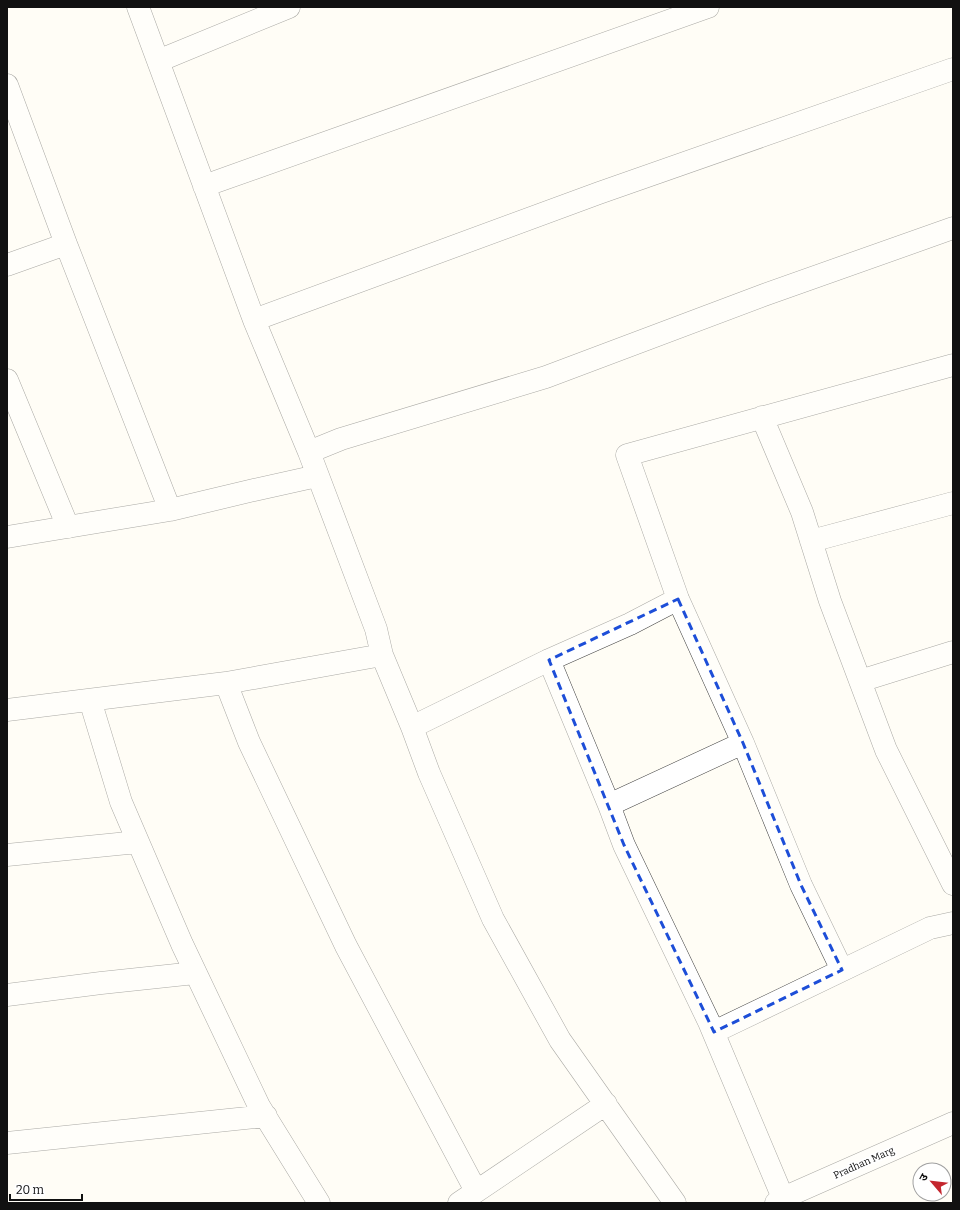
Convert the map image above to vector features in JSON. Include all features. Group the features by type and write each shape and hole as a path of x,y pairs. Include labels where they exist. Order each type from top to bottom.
{"street":[{"path":"138,7 254,320 309,452 376,629 382,655 412,727 429,773 493,919 560,1040 676,1203"},
{"path":"158,60 289,7"},
{"path":"204,186 708,7"},
{"path":"254,320 600,193 953,69"},
{"path":"7,85 66,244 170,510"},
{"path":"309,452 341,440 546,377 764,295 953,228"},
{"path":"7,265 66,244"},
{"path":"842,970 801,884 743,743 678,599 627,455 953,365"},
{"path":"7,380 68,527"},
{"path":"762,418 802,512 830,601 886,750 953,884"},
{"path":"7,537 170,510 318,476"},
{"path":"811,541 953,503"},
{"path":"412,727 549,660 630,624 678,599"},
{"path":"860,681 953,652"},
{"path":"7,710 226,683 382,655"},
{"path":"549,660 624,845 714,1032 782,1201"},
{"path":"226,683 249,742 467,1197 606,1104"},
{"path":"90,700 120,802 195,973 259,1106 319,1203"},
{"path":"609,805 743,743"},
{"path":"7,855 138,842"},
{"path":"714,1032 930,928 953,923"},
{"path":"7,995 195,973"},
{"path":"7,1143 266,1116"},
{"name":"Pradhan Marg","path":"782,1201 953,1123"}],"highlighted area":[{"path":"678,599 743,743 801,885 842,970 714,1032 624,845 549,660"}]}
